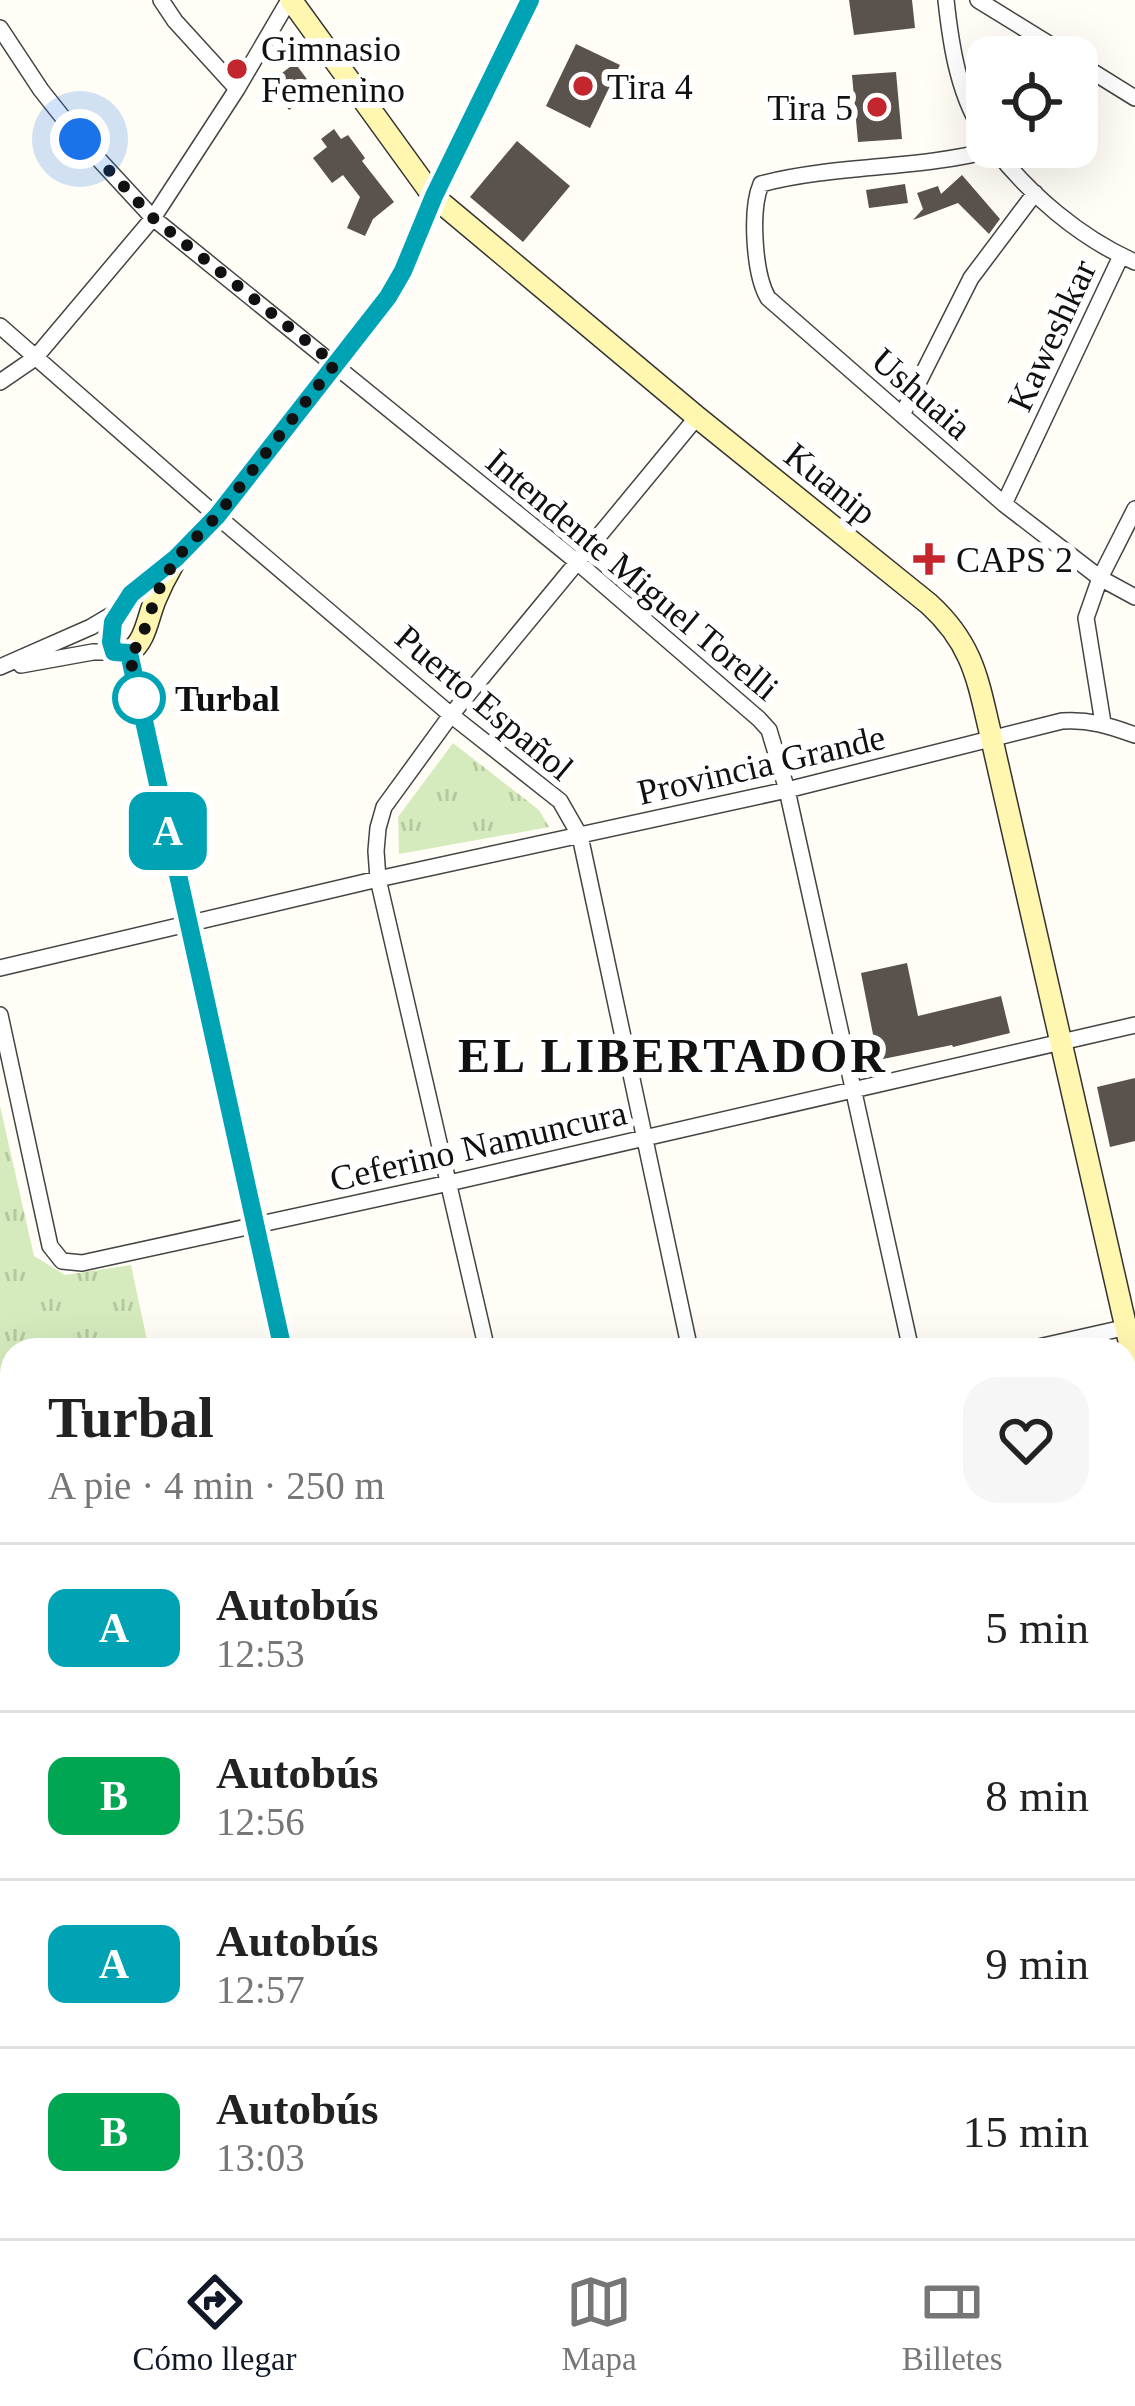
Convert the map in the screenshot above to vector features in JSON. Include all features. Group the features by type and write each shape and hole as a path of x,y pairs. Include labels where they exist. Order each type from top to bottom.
{"main road":[{"name":"Kuanip","path":"290,0 434,196 929,604 969,653 1130,1326"},
{"path":"280,1338 188,922 122,652 111,632 120,608 217,516 396,284 434,196"},
{"path":"122,652 139,645 176,558"},
{"path":"120,608 134,608 146,622"}],"street":[{"path":"161,0 237,89"},
{"path":"0,382 35,358 153,218 290,0"},
{"path":"434,196 530,0"},
{"path":"946,0 966,95"},
{"path":"978,0 1036,36"},
{"name":"Intendente Miguel Torelli","path":"0,28 80,139 153,218 576,561 769,730 787,790 908,1338"},
{"path":"1098,75 1135,98"},
{"name":"Ushuaia","path":"966,157 761,184 755,198 760,285 768,298 1004,504 1100,578 1135,597"},
{"path":"1010,168 1091,238 1128,259"},
{"path":"902,416 970,278 1035,193"},
{"name":"Kaweshkar","path":"1004,504 1128,259"},
{"name":"Puerto Español","path":"0,326 451,715 560,801 580,836 687,1338"},
{"path":"484,1338 378,879 378,827 384,807 451,715 697,417"},
{"path":"1102,723 1086,618 1100,578 1135,509"},
{"path":"0,668 91,627 120,608"},
{"path":"0,668 93,652 122,652"},
{"name":"Provincia Grande","path":"0,968 787,790 1062,722 1081,719 1135,735"},
{"name":"Ceferino Namuncura","path":"0,1015 50,1246 62,1261 82,1263 1135,1025"},
{"path":"1078,1338 1130,1326"}],"green space":[{"path":"453,743 539,810 549,827 399,854 398,817"},
{"path":"0,1106 34,1256 65,1275 131,1265 146,1338 0,1338"}],"building":[{"path":"849,0 912,0 915,28 854,35"},
{"name":"Tira 4","path":"576,44 620,65 590,128 546,106"},
{"path":"295,63 315,90 289,110 269,83"},
{"name":"Tira 5","path":"896,72 902,139 858,142 852,75"},
{"path":"334,129 341,139 348,135 394,202 373,219 365,236 347,228 360,197 343,175 332,183 313,158 327,147 321,139"},
{"path":"517,141 570,186 523,242 470,197"},
{"path":"962,175 1000,219 989,234 958,203 913,220 923,209 917,193 938,186 941,194"},
{"path":"905,184 908,203 869,208 866,190"},
{"path":"907,963 918,1016 1001,996 1010,1033 878,1060 861,973"},
{"path":"1135,1078 1135,1141 1110,1147 1097,1087"}],"bus line":[{"name":"A","path":"280,1338 129,653 114,652 113,622 131,594 217,516 388,297 530,0"}],"place":[{"name":"Gimnasio Femenino","path":"237,69"},
{"name":"Tira 4","path":"583,86"},
{"name":"Tira 5","path":"877,107"},
{"name":"CAPS 2","path":"929,559"},
{"name":"Turbal","path":"139,698"}],"district":[{"name":"EL LIBERTADOR","path":"673,1055"}],"route":[{"path":"80,139 153,218 335,364 217,516 176,558 158,591 145,634 129,653 139,698"}]}
